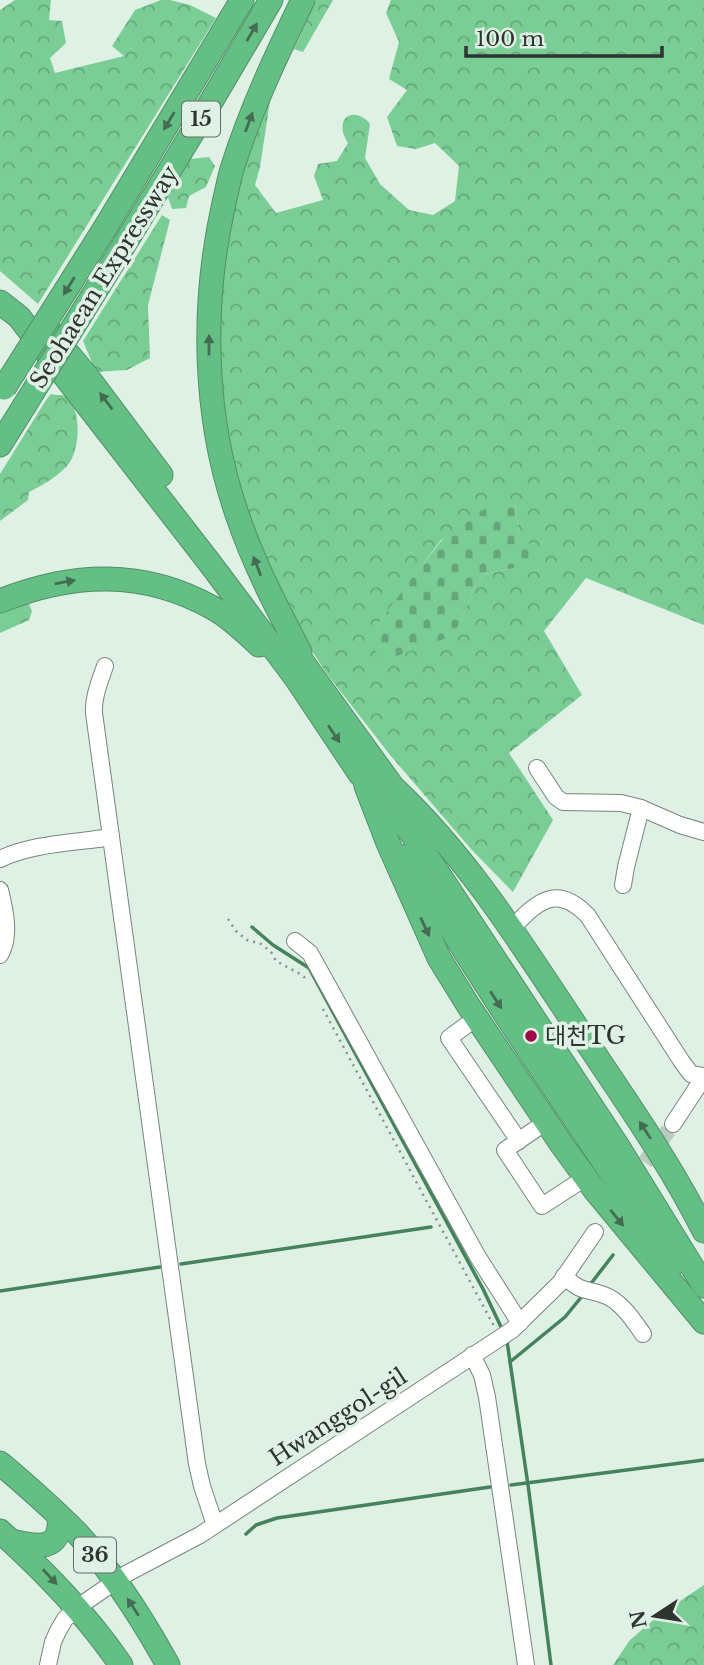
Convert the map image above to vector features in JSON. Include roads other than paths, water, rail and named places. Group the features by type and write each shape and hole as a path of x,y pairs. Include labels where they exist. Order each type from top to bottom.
{"highway":[{"name":"Seohaean Expressway","path":"1,393 105,228 242,0"},
{"name":"Seohaean Expressway","path":"0,445 271,0"},
{"path":"303,0 256,103 232,168 211,286 209,351 220,456 237,516 303,674"},
{"path":"0,285 26,304 86,375 303,674 439,910 583,1132 704,1310"},
{"path":"0,302 28,328 209,562 391,785 500,943 704,1256"},
{"path":"0,601 23,592 93,578 155,584 215,609 303,674"},
{"path":"360,774 439,958 476,1018 585,1178 704,1322"},
{"path":"360,774 415,838 617,1145 704,1286"},
{"path":"391,785 426,818 495,905 648,1135 704,1231"},
{"name":"36","path":"0,1463 76,1533 115,1581 169,1665"},
{"path":"6,1536 30,1546 47,1544 61,1531 59,1517"},
{"name":"36","path":"6,1536 78,1607 121,1665"}],"street":[{"path":"104,666 94,706 197,1464 215,1525"},
{"path":"537,768 556,797 563,802 621,803 704,832"},
{"path":"623,885 641,808"},
{"path":"0,859 39,847 111,837"},
{"path":"0,890 6,929 4,949 0,955"},
{"path":"511,929 540,902 550,898 561,899 582,910 682,1062 691,1074 704,1077 673,1124"},
{"path":"295,940 310,953 516,1326"},
{"path":"476,1018 449,1038 519,1141"},
{"path":"546,1122 505,1150 542,1206 585,1178"},
{"name":"Hwanggol-gil","path":"48,1665 58,1631 65,1619 78,1607 115,1581 200,1535 498,1340 516,1326 564,1276 595,1232"},
{"path":"564,1276 573,1285 585,1291 605,1295 612,1300 628,1314 643,1334"},
{"path":"472,1355 482,1375 487,1397 526,1665"}],"waterway":[{"path":"252,927 273,945 309,968 483,1289 503,1331"},
{"path":"181,1264 431,1227"},
{"path":"589,1286 613,1255"},
{"path":"0,1291 160,1267"},
{"path":"510,1362 565,1317 583,1295"},
{"path":"507,1341 551,1665"},
{"path":"511,1485 704,1460"},
{"path":"246,1534 256,1525 277,1518 490,1487"}],"tunnel":[{"path":"631,1182 673,1124"}],"place":[{"name":"대천TG","path":"531,1036"}]}
